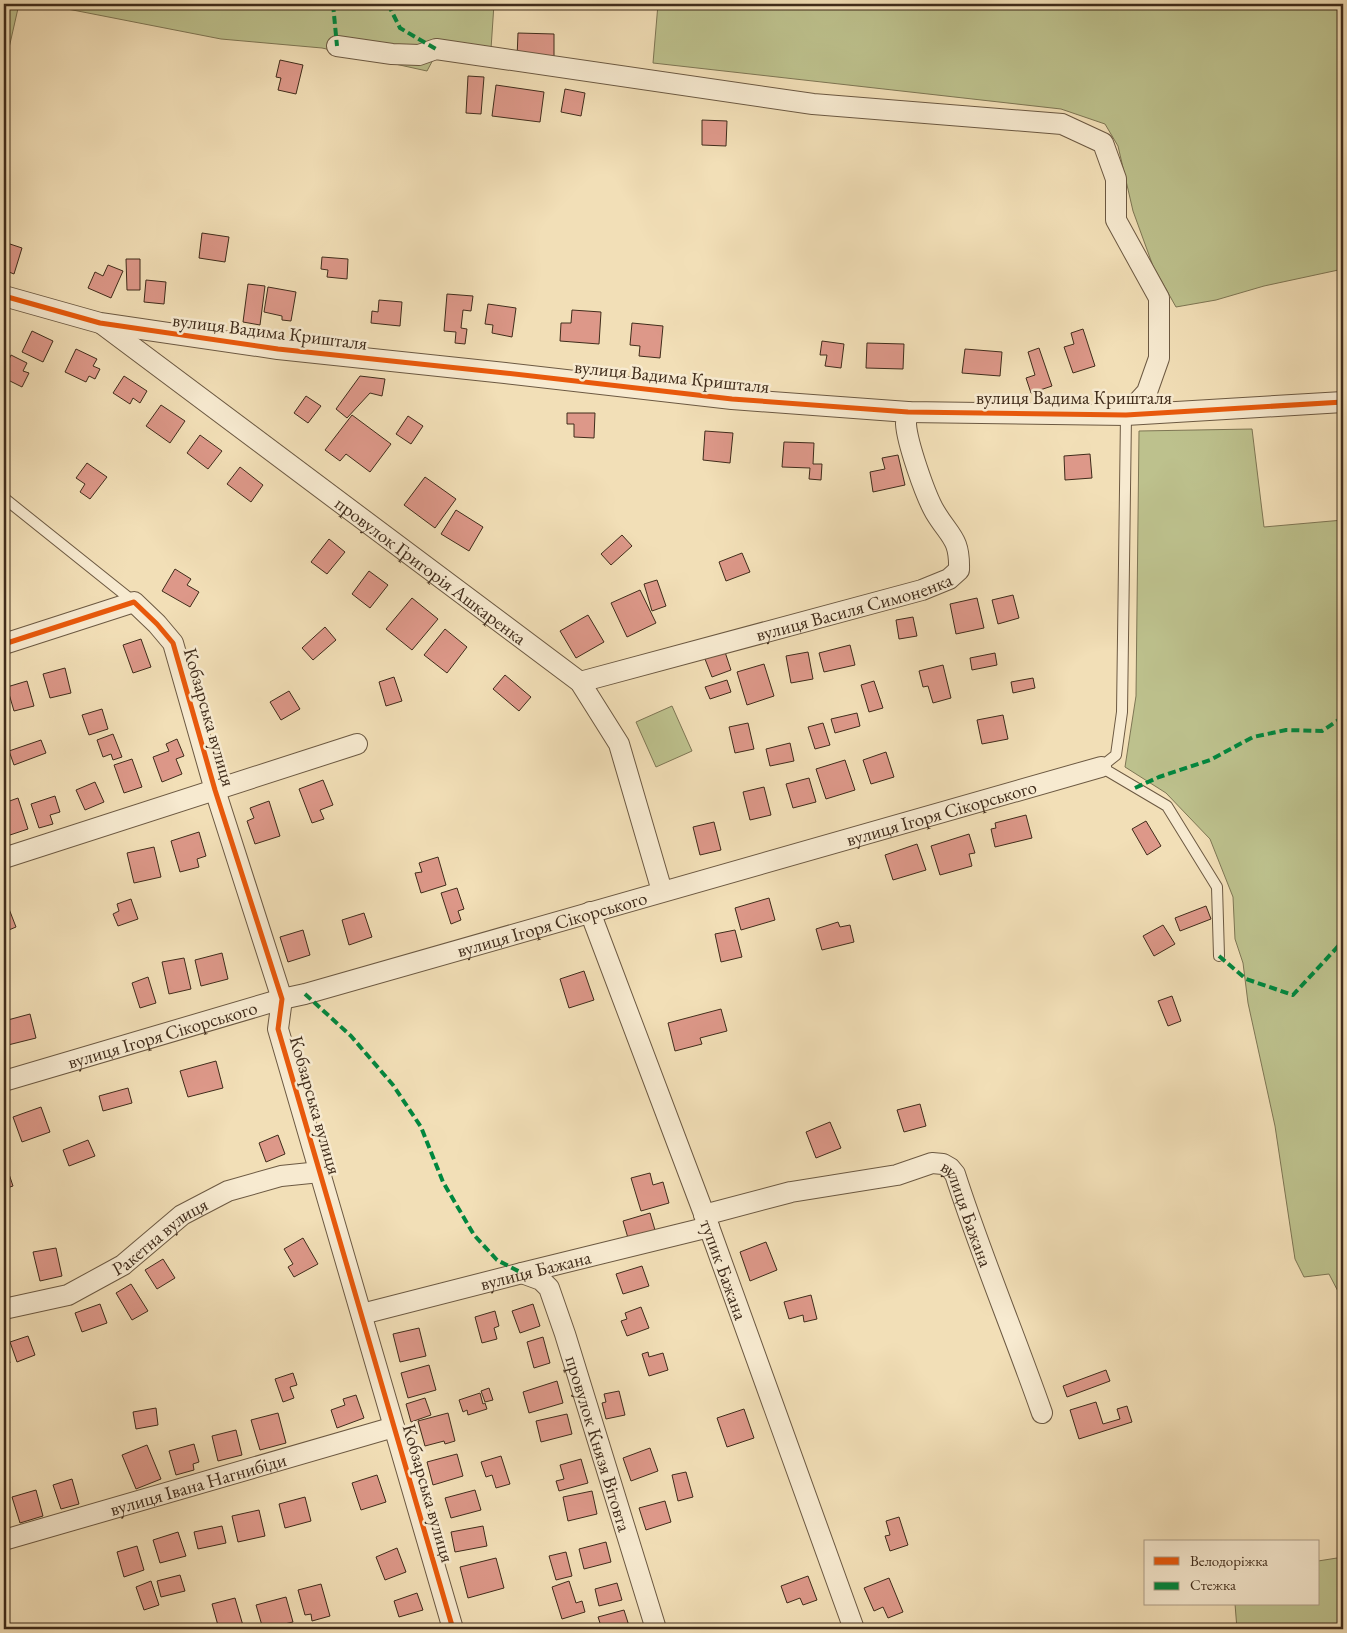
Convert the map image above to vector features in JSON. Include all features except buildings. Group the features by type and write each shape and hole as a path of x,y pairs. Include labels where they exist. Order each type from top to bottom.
{"street":[{"path":"337,46 392,54 419,55 436,49 813,104 1062,124 1103,143 1116,179 1116,220 1159,298 1159,358 1147,392 1126,415"},
{"name":"вулиця Вадима Кришталя","path":"4,296 100,323 278,349 732,399 908,412 1126,415 1343,402"},
{"name":"провулок Григорія Ашкаренка","path":"100,323 580,682 619,744 662,891"},
{"name":"вулиця Василя Симоненка","path":"580,682 922,590 949,579 959,570 960,554 954,537 936,512 926,493 906,424 908,412"},
{"path":"4,644 134,602"},
{"name":"Кобзарська вулиця","path":"134,602 157,624 173,643 215,790 282,999 278,1029 454,1629"},
{"path":"4,858 357,744"},
{"name":"вулиця Ігоря Сікорського","path":"4,1081 282,999 1101,767"},
{"name":"тупик Бажана","path":"590,912 707,1221 854,1629"},
{"name":"вулиця Бажана","path":"362,1314 522,1273 707,1221 791,1192 897,1174 932,1163 943,1164 956,1174 990,1276 1016,1338 1042,1413"},
{"name":"Ракетна вулиця","path":"4,1309 68,1295 123,1265 182,1215 228,1191 281,1176 320,1172"},
{"name":"провулок Князя Вітовта","path":"522,1273 541,1280 549,1288 656,1629"},
{"name":"вулиця Івана Нагнибіди","path":"4,1540 394,1427"}],"lane":[{"path":"1126,415 1122,712 1116,755 1101,767 1167,806 1218,887 1219,956"},
{"path":"4,498 134,602"}],"green space":[{"path":"4,4 19,4 4,70"},
{"path":"42,4 494,4 490,64 435,56 427,71 322,48 221,39"},
{"path":"658,4 1343,4 1343,269 1264,286 1216,300 1176,307 1153,266 1133,211 1118,146 1105,124 1061,109 653,63"},
{"path":"1252,429 1264,527 1343,520 1343,1301 1329,1274 1304,1277 1295,1259 1275,1126 1248,1003 1243,963 1235,939 1233,897 1210,839 1166,793 1125,767 1136,696 1139,431"},
{"path":"672,706 692,751 656,767 636,722"},
{"path":"1343,1558 1343,1629 1237,1629 1235,1606 1320,1606 1320,1561"}],"marked path":[{"path":"333,4 337,46"},
{"path":"388,4 400,28 436,49"},
{"path":"1135,788 1159,777 1210,760 1253,737 1286,730 1322,731 1343,717"},
{"path":"1219,956 1246,979 1293,995 1343,941"},
{"path":"305,994 351,1036 393,1085 421,1127 443,1182 474,1235 497,1260 522,1273"}],"cycle path":[{"path":"4,296 100,323 278,349 732,399 908,412 1126,415 1343,402"},
{"path":"4,644 134,602 157,624 173,643 215,790 282,999 278,1029 453,1629"}]}
